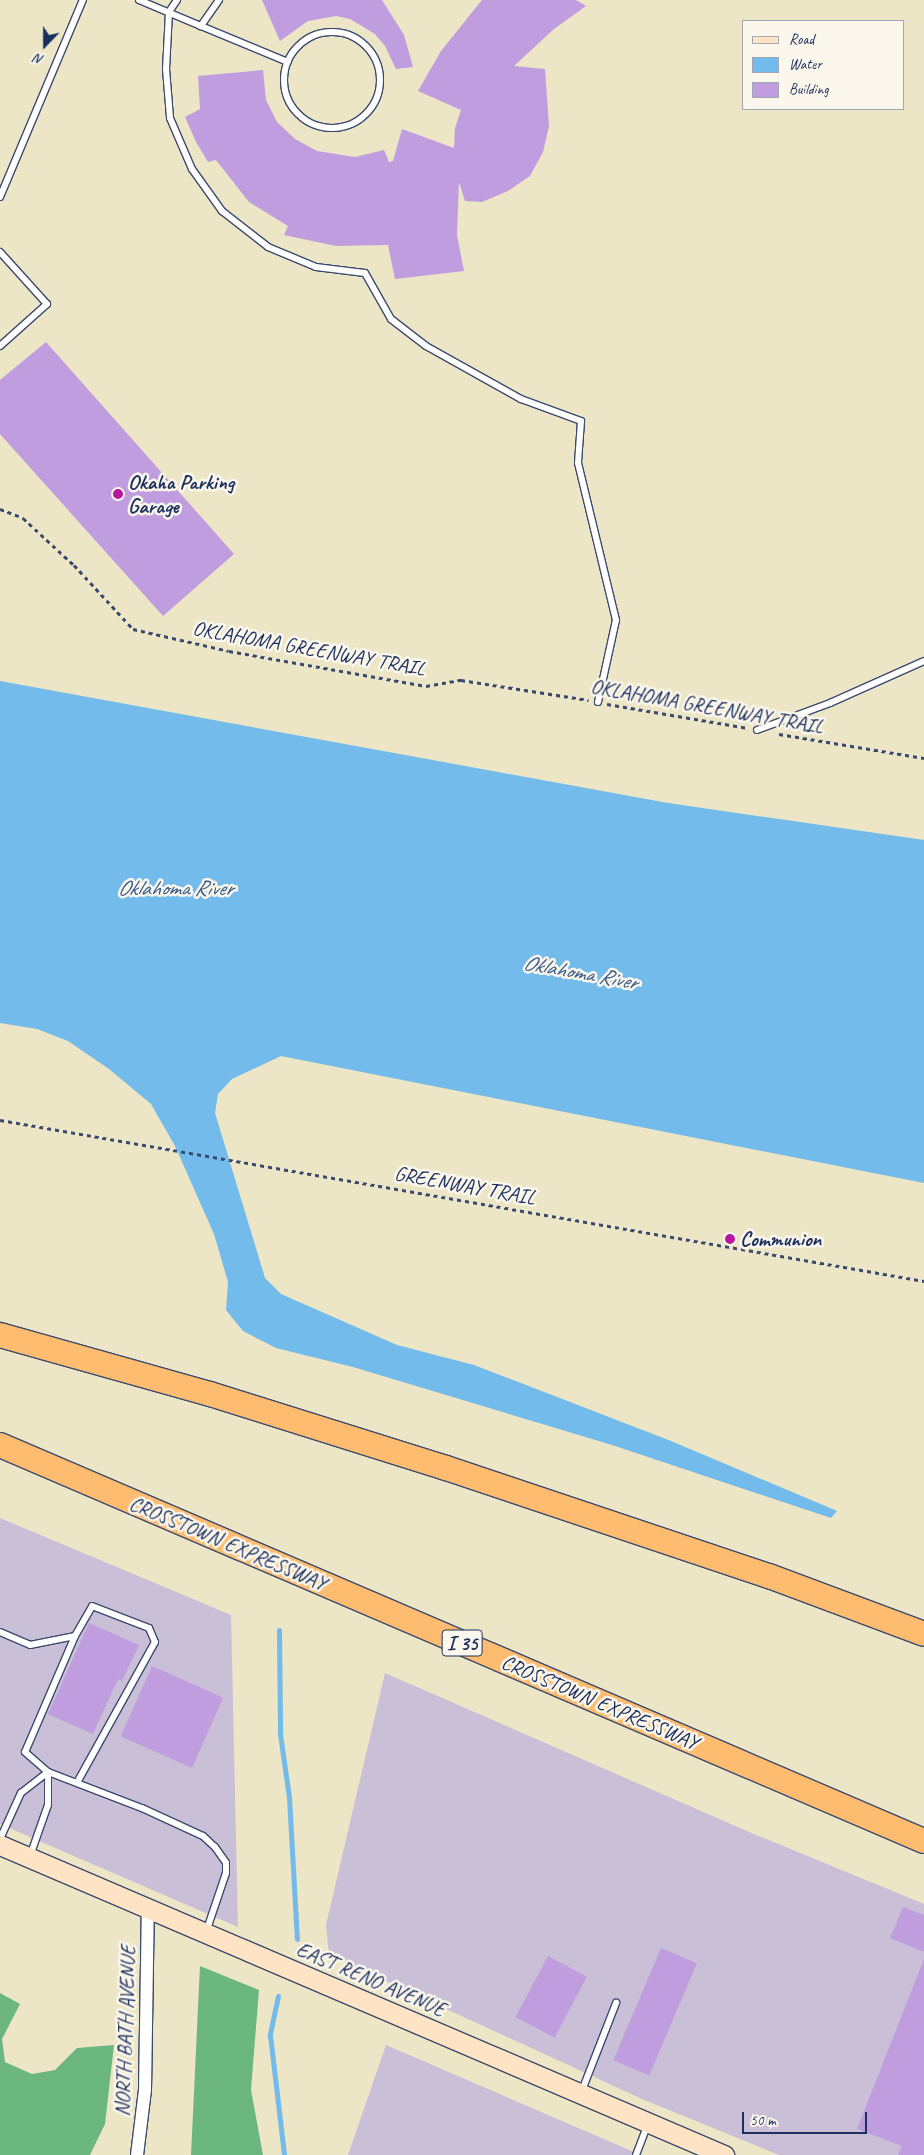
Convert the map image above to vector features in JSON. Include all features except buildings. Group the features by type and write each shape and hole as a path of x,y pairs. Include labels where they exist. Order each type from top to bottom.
{"highway":[{"path":"0,1335 210,1394 455,1471 752,1570 924,1634"},
{"name":"CROSSTOWN EXPRESSWAY","path":"0,1446 924,1841"}],"main road":[{"name":"EAST RENO AVENUE","path":"0,1845 724,2155"}],"street":[{"name":"NORTH BATH AVENUE","path":"137,2155 145,2090 148,1908"}],"lane":[{"path":"0,198 83,0"},
{"path":"139,0 288,62"},
{"path":"177,0 169,12 166,69 170,118 192,169 222,211 268,247 316,267 365,274 391,319 426,346 521,399 581,421 578,462 616,620 598,702"},
{"path":"201,26 220,0"},
{"path":"332,32 354,37 366,46 380,73 379,89 374,104 363,116 349,125 333,128 317,125 302,118 291,106 285,90 288,62 297,47 309,38 332,32"},
{"path":"0,252 47,304 0,346"},
{"path":"0,334 6,340"},
{"path":"757,730 830,703 924,661"},
{"path":"80,1784 155,1642 149,1628 92,1606 75,1636 25,1752 48,1772 203,1836 215,1847 226,1863 226,1873 206,1933"},
{"path":"0,1632 30,1645 75,1636"},
{"path":"0,1839 21,1793 48,1772"},
{"path":"29,1857 48,1805 48,1772"},
{"path":"581,2093 616,2003"},
{"path":"636,2155 648,2122"}],"path":[{"name":"OKLAHOMA GREENWAY TRAIL","path":"0,509 22,518 74,565 132,629 229,652 426,686 461,680 924,758"},
{"name":"GREENWAY TRAIL","path":"0,1120 924,1281"}],"shaded area":[{"path":"0,1518 231,1615 238,1927 0,1824"},
{"path":"385,1673 749,1832 924,1904 924,2155 779,2155 642,2099 329,1955 326,1925"},
{"path":"386,2045 641,2155 348,2155"}],"green space":[{"path":"200,1966 259,1990 251,2090 263,2155 191,2155"},
{"path":"0,1993 20,2004 2,2039 5,2062 32,2074 55,2070 77,2048 114,2045 105,2124 90,2155 0,2155"}],"water":[{"name":"Oklahoma River","path":"0,681 668,803 924,840 924,1183 281,1056 232,1079 218,1094 215,1113 265,1278 281,1294 397,1345 474,1365 671,1441 837,1511 831,1518 612,1445 353,1367 276,1348 243,1331 226,1310 228,1282 214,1234 175,1146 151,1104 109,1069 68,1041 37,1029 0,1023"}],"waterway":[{"path":"279,1630 280,1734 289,1797 297,1939"},
{"path":"278,1996 270,2035 284,2155"}],"place":[{"name":"Okaha Parking Garage","path":"118,494"},
{"name":"Communion","path":"730,1239"}]}
